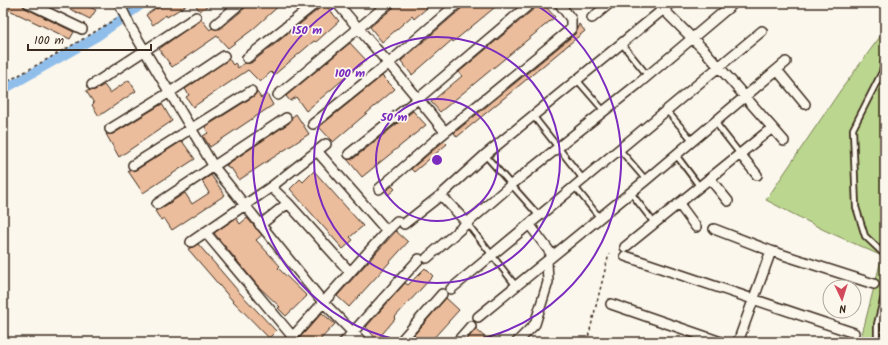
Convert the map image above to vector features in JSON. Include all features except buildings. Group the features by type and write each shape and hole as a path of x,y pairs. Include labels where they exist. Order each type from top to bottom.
{"street":[{"path":"28,3 82,29"},
{"path":"216,24 241,3"},
{"path":"247,58 316,3"},
{"path":"337,3 388,64 419,98 445,132"},
{"path":"278,95 389,3"},
{"path":"313,124 388,64 458,3"},
{"path":"349,154 419,98 531,3"},
{"path":"379,189 445,132 571,29 571,19 558,3"},
{"path":"592,18 610,3"},
{"path":"205,232 291,339 349,271 386,231 441,195 485,155 534,117 622,44 660,6 671,3"},
{"path":"344,342 423,258 511,185 648,76 734,3"},
{"path":"660,6 720,67 784,141"},
{"path":"121,7 130,26 147,51 214,167 324,302 362,342"},
{"path":"92,86 147,51 196,17"},
{"path":"451,289 762,31"},
{"path":"110,129 224,56"},
{"path":"478,317 676,156 786,62"},
{"path":"777,70 805,104"},
{"path":"133,165 192,130 251,91"},
{"path":"157,204 286,118"},
{"path":"772,128 655,224 625,251 753,299 854,333"},
{"path":"191,242 271,186 326,144"},
{"path":"317,151 386,231"},
{"path":"740,154 757,175"},
{"path":"710,179 728,201"},
{"path":"271,186 288,202 349,271"},
{"path":"441,195 466,223"},
{"path":"260,225 288,202"},
{"path":"679,204 696,227"},
{"path":"519,341 535,324 548,282 550,258 529,224"},
{"path":"714,229 771,251 874,284"},
{"path":"738,342 771,251"},
{"path":"400,342 442,294"},
{"path":"611,304 721,342"},
{"path":"457,342 471,326"}],"lane":[{"path":"622,44 648,76"},
{"path":"885,56 882,72 853,129 856,207 865,236 885,255"},
{"path":"578,80 604,112"},
{"path":"667,111 693,141"},
{"path":"534,117 584,179"},
{"path":"715,122 740,154"},
{"path":"620,150 646,180"},
{"path":"485,155 539,216"},
{"path":"676,156 700,187"},
{"path":"575,187 600,218"},
{"path":"631,193 655,224"},
{"path":"466,223 516,286"},
{"path":"877,342 877,324 885,293"}],"path":[{"path":"121,7 138,3"},
{"path":"3,84 34,68 120,16"},
{"path":"587,342 609,254"}],"green space":[{"path":"885,30 885,342 860,342 882,256 824,230 766,200 840,91"}],"waterway":[{"path":"3,90 98,36 144,3"}]}
